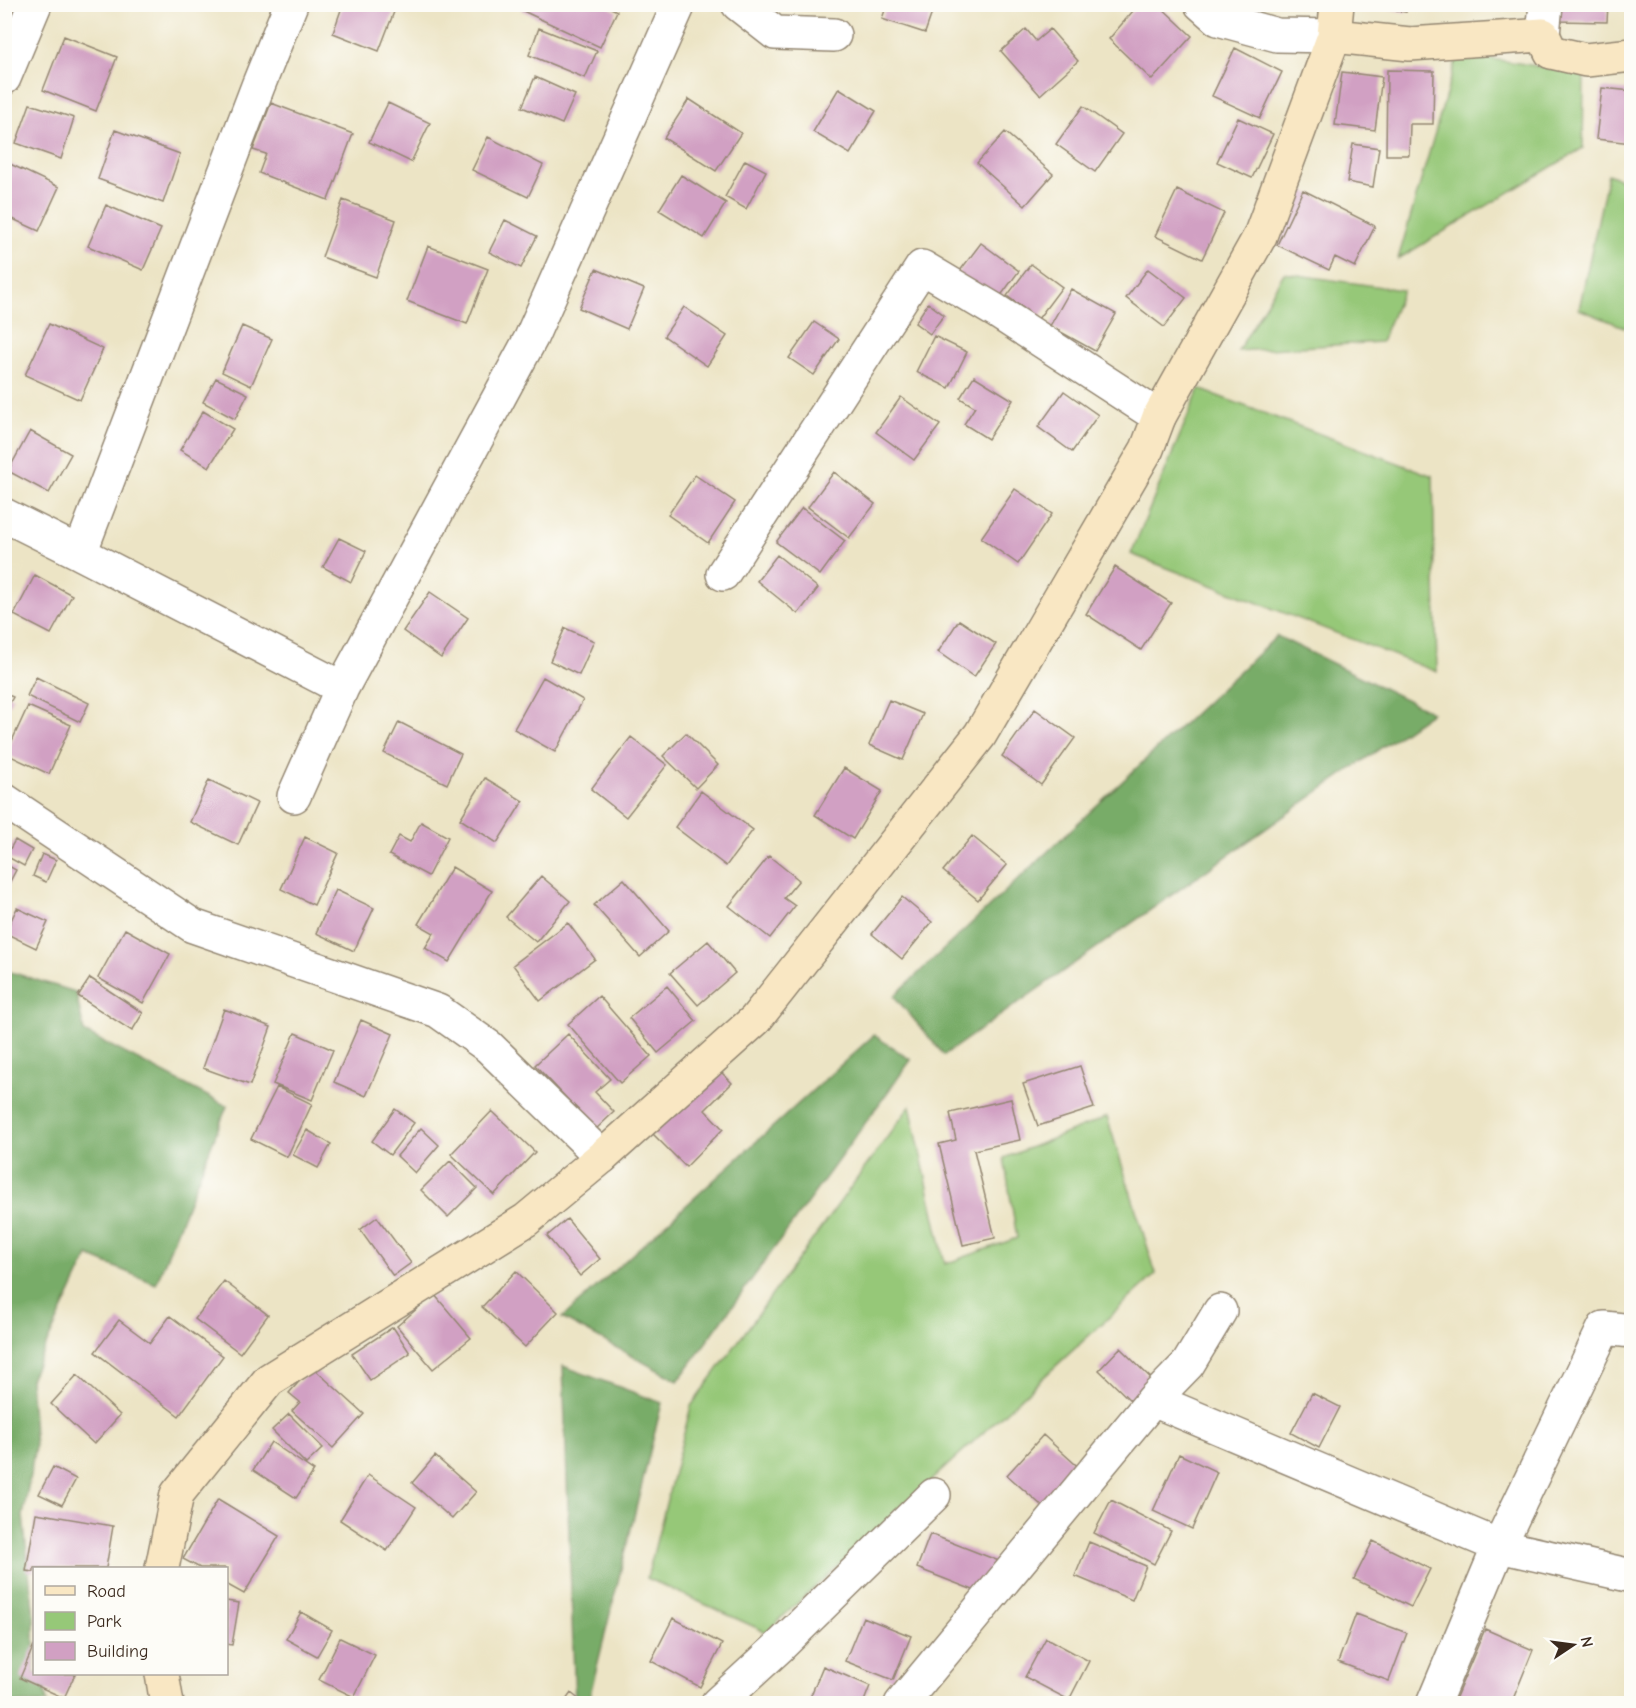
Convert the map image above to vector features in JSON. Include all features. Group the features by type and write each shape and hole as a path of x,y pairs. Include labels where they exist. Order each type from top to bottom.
{"street":[{"path":"4,78 35,4"},
{"path":"80,554 291,4"},
{"path":"294,796 342,688 531,338 679,4"},
{"path":"738,4 775,33 834,35"},
{"path":"1201,4 1218,19 1277,35 1335,20 1410,44 1544,20 1551,52 1586,60 1632,55"},
{"path":"162,1567 177,1494 269,1380 526,1220 602,1157 755,1020 980,735 1147,449 1159,417 1260,236 1335,20"},
{"path":"723,574 922,267 996,311 1159,417"},
{"path":"4,515 342,688"},
{"path":"4,800 193,926 438,1011 489,1047 602,1157"},
{"path":"901,1704 1153,1400 1188,1364 1220,1311"},
{"path":"1433,1704 1499,1546 1604,1328 1632,1331"},
{"path":"1153,1400 1499,1546 1632,1576"},
{"path":"717,1704 780,1647 934,1495"},
{"path":"162,1675 167,1704"}],"green space":[{"path":"1458,54 1584,73 1583,148 1398,259"},
{"path":"1608,174 1631,184 1631,330 1579,309"},
{"path":"1284,273 1403,290 1381,342 1238,351"},
{"path":"1199,389 1433,476 1437,672 1131,554"},
{"path":"1277,636 1432,712 944,1055 894,996"},
{"path":"4,970 76,992 84,1032 227,1106 156,1284 88,1256 30,1379 35,1447 23,1516 33,1608 33,1675 42,1675 47,1703 5,1703"},
{"path":"874,1035 911,1060 678,1381 562,1318"},
{"path":"910,1106 945,1264 1017,1238 1004,1158 1107,1117 1156,1274 766,1632 647,1578 691,1406"},
{"path":"563,1366 662,1403 588,1703 575,1703"}],"building":[{"path":"343,4 397,4 379,51 333,33"},
{"path":"523,4 603,4 617,11 600,47 521,10"},
{"path":"887,4 935,4 925,33 882,19"},
{"path":"1139,4 1158,4 1192,36 1152,80 1109,39"},
{"path":"1362,4 1407,4 1406,12"},
{"path":"1558,4 1608,4 1607,22 1557,21"},
{"path":"539,28 597,51 585,78 529,55"},
{"path":"1026,29 1036,41 1050,29 1078,61 1040,95 1001,51"},
{"path":"64,36 117,57 96,111 43,90"},
{"path":"1235,48 1282,72 1260,118 1212,96"},
{"path":"1387,70 1434,71 1433,124 1410,124 1409,155 1386,155"},
{"path":"1342,72 1382,77 1375,130 1335,125"},
{"path":"535,77 575,95 562,124 522,107"},
{"path":"839,88 876,111 850,154 813,132"},
{"path":"1602,88 1632,91 1632,143 1596,139"},
{"path":"689,99 741,133 716,171 664,138"},
{"path":"271,103 353,134 328,200 259,173 266,154 253,150"},
{"path":"388,103 430,123 411,162 369,142"},
{"path":"30,104 74,118 61,159 16,143"},
{"path":"1083,106 1122,134 1095,172 1056,144"},
{"path":"1238,118 1273,134 1252,178 1217,162"},
{"path":"115,130 180,154 163,203 98,179"},
{"path":"1005,132 1053,174 1025,206 977,163"},
{"path":"488,137 543,165 528,197 472,170"},
{"path":"1353,144 1379,148 1373,187 1347,182"},
{"path":"745,160 766,171 746,209 725,197"},
{"path":"8,163 59,187 39,231 4,215 4,170"},
{"path":"681,175 726,203 704,238 659,210"},
{"path":"1177,190 1224,213 1202,259 1155,236"},
{"path":"1303,190 1375,226 1355,267 1335,257 1329,270 1277,245"},
{"path":"343,200 396,220 376,277 322,257"},
{"path":"106,205 161,229 143,270 88,246"},
{"path":"505,220 537,236 521,268 489,252"},
{"path":"981,243 1019,271 994,305 956,276"},
{"path":"428,246 488,269 467,324 407,301"},
{"path":"1031,264 1062,287 1038,319 1007,296"},
{"path":"596,269 644,289 627,329 579,308"},
{"path":"1148,269 1186,298 1164,327 1126,298"},
{"path":"1071,289 1116,314 1095,351 1050,326"},
{"path":"928,303 944,315 930,334 915,323"},
{"path":"684,307 727,336 707,366 664,336"},
{"path":"814,322 839,339 814,375 789,358"},
{"path":"49,324 103,349 80,400 25,375"},
{"path":"242,326 272,339 251,386 222,372"},
{"path":"934,336 967,352 949,388 916,372"},
{"path":"974,376 1013,400 988,439 964,424 975,407 960,398"},
{"path":"216,378 248,394 235,419 203,402"},
{"path":"1064,391 1098,415 1072,452 1038,427"},
{"path":"901,397 940,425 914,460 876,432"},
{"path":"203,411 233,429 209,467 180,450"},
{"path":"30,431 71,454 49,493 8,471"},
{"path":"834,472 875,504 849,538 808,507"},
{"path":"695,475 735,502 708,543 668,515"},
{"path":"1015,489 1052,514 1018,564 981,538"},
{"path":"802,508 845,541 820,575 776,542"},
{"path":"339,538 366,551 351,582 323,567"},
{"path":"777,555 818,588 798,614 757,581"},
{"path":"1115,567 1171,603 1141,650 1086,614"},
{"path":"35,575 72,595 51,634 14,615"},
{"path":"430,592 468,618 441,658 403,631"},
{"path":"959,620 996,644 974,677 938,652"},
{"path":"565,628 594,641 579,675 550,661"},
{"path":"36,677 89,703 80,722 27,696"},
{"path":"543,677 583,700 555,752 514,729"},
{"path":"4,693 13,697 4,713"},
{"path":"889,700 923,714 903,760 869,745"},
{"path":"28,706 71,725 49,774 6,754"},
{"path":"1035,709 1075,738 1041,785 1002,756"},
{"path":"399,722 461,754 447,784 384,753"},
{"path":"686,733 718,765 696,788 663,756"},
{"path":"631,737 667,765 626,817 591,789"},
{"path":"844,768 882,791 853,839 815,815"},
{"path":"485,778 523,801 497,843 460,819"},
{"path":"209,780 257,803 238,845 190,822"},
{"path":"701,791 753,830 726,866 675,827"},
{"path":"421,822 448,837 428,876 389,855 399,836 410,842"},
{"path":"972,836 1007,865 978,900 943,871"},
{"path":"305,837 338,853 314,905 281,889"},
{"path":"15,840 32,850 24,866 6,856"},
{"path":"42,854 56,860 46,882 33,876"},
{"path":"769,856 799,880 784,898 795,906 770,938 729,906"},
{"path":"5,864 16,870 5,891"},
{"path":"452,867 492,891 449,962 425,948 434,933 418,924"},
{"path":"541,876 570,901 536,942 506,917"},
{"path":"624,879 669,931 640,957 594,905"},
{"path":"336,890 374,908 354,951 316,933"},
{"path":"902,897 932,922 902,959 872,934"},
{"path":"17,908 48,922 36,948 5,933"},
{"path":"568,923 595,959 540,1001 513,965"},
{"path":"125,929 170,954 143,1003 98,978"},
{"path":"708,941 735,973 698,1005 670,973"},
{"path":"90,978 143,1013 132,1031 78,996"},
{"path":"667,986 696,1021 658,1053 629,1018"},
{"path":"599,996 651,1056 620,1083 568,1024"},
{"path":"224,1009 271,1027 250,1085 203,1068"},
{"path":"361,1020 393,1034 366,1096 334,1082"},
{"path":"295,1033 333,1050 312,1100 273,1084"},
{"path":"568,1034 610,1079 595,1092 614,1112 596,1129 535,1065"},
{"path":"1080,1066 1094,1108 1038,1126 1023,1084"},
{"path":"716,1067 732,1083 705,1110 723,1129 686,1167 651,1132"},
{"path":"277,1087 312,1104 287,1157 251,1139"},
{"path":"1011,1099 1020,1140 974,1150 995,1238 963,1245 939,1144 956,1140 950,1113"},
{"path":"395,1109 414,1123 390,1155 372,1141"},
{"path":"492,1111 535,1152 494,1195 451,1154"},
{"path":"421,1128 439,1145 415,1173 397,1156"},
{"path":"307,1130 331,1144 318,1168 293,1155"},
{"path":"450,1161 477,1188 448,1217 421,1190"},
{"path":"377,1217 411,1263 393,1276 360,1230"},
{"path":"567,1219 600,1259 580,1276 547,1236"},
{"path":"1630,1251 1632,1251 1632,1274 1628,1274"},
{"path":"516,1271 558,1312 525,1347 482,1307"},
{"path":"224,1281 268,1315 240,1353 195,1319"},
{"path":"434,1294 471,1338 433,1369 397,1326"},
{"path":"170,1316 223,1356 179,1416 95,1352 119,1320 150,1343"},
{"path":"393,1327 410,1353 370,1380 352,1354"},
{"path":"1120,1348 1158,1385 1137,1407 1099,1370"},
{"path":"312,1367 364,1414 333,1448 292,1411 300,1402 289,1393"},
{"path":"77,1375 120,1415 94,1444 51,1404"},
{"path":"1312,1393 1340,1407 1319,1448 1291,1433"},
{"path":"289,1414 323,1448 306,1464 272,1430"},
{"path":"1043,1435 1085,1473 1049,1512 1007,1475"},
{"path":"271,1442 314,1471 296,1498 253,1470"},
{"path":"1179,1454 1217,1472 1192,1529 1153,1511"},
{"path":"435,1456 476,1492 452,1519 412,1483"},
{"path":"53,1467 76,1479 62,1505 39,1494"},
{"path":"368,1475 416,1507 387,1551 340,1520"},
{"path":"218,1499 279,1536 244,1594 228,1585 228,1567 198,1567 183,1559"},
{"path":"1111,1500 1171,1531 1154,1564 1094,1533"},
{"path":"36,1513 113,1526 106,1567 33,1567 33,1572 26,1571"},
{"path":"930,1534 999,1561 986,1595 917,1568"},
{"path":"1373,1541 1430,1569 1411,1607 1354,1579"},
{"path":"1089,1542 1146,1566 1132,1600 1075,1576"},
{"path":"228,1601 239,1603 232,1645 228,1644"},
{"path":"301,1612 332,1630 317,1656 286,1639"},
{"path":"1356,1614 1407,1633 1389,1681 1338,1662"},
{"path":"863,1617 911,1636 893,1680 845,1661"},
{"path":"673,1618 722,1644 700,1687 651,1661"},
{"path":"1485,1629 1533,1650 1511,1704 1459,1704 1454,1702"},
{"path":"340,1638 375,1655 354,1697 319,1680"},
{"path":"1046,1638 1089,1661 1069,1700 1025,1677"},
{"path":"33,1647 33,1675 75,1675 64,1698 20,1678"},
{"path":"823,1666 870,1686 863,1704 816,1704 809,1700"},
{"path":"571,1693 585,1704 563,1704"}]}
